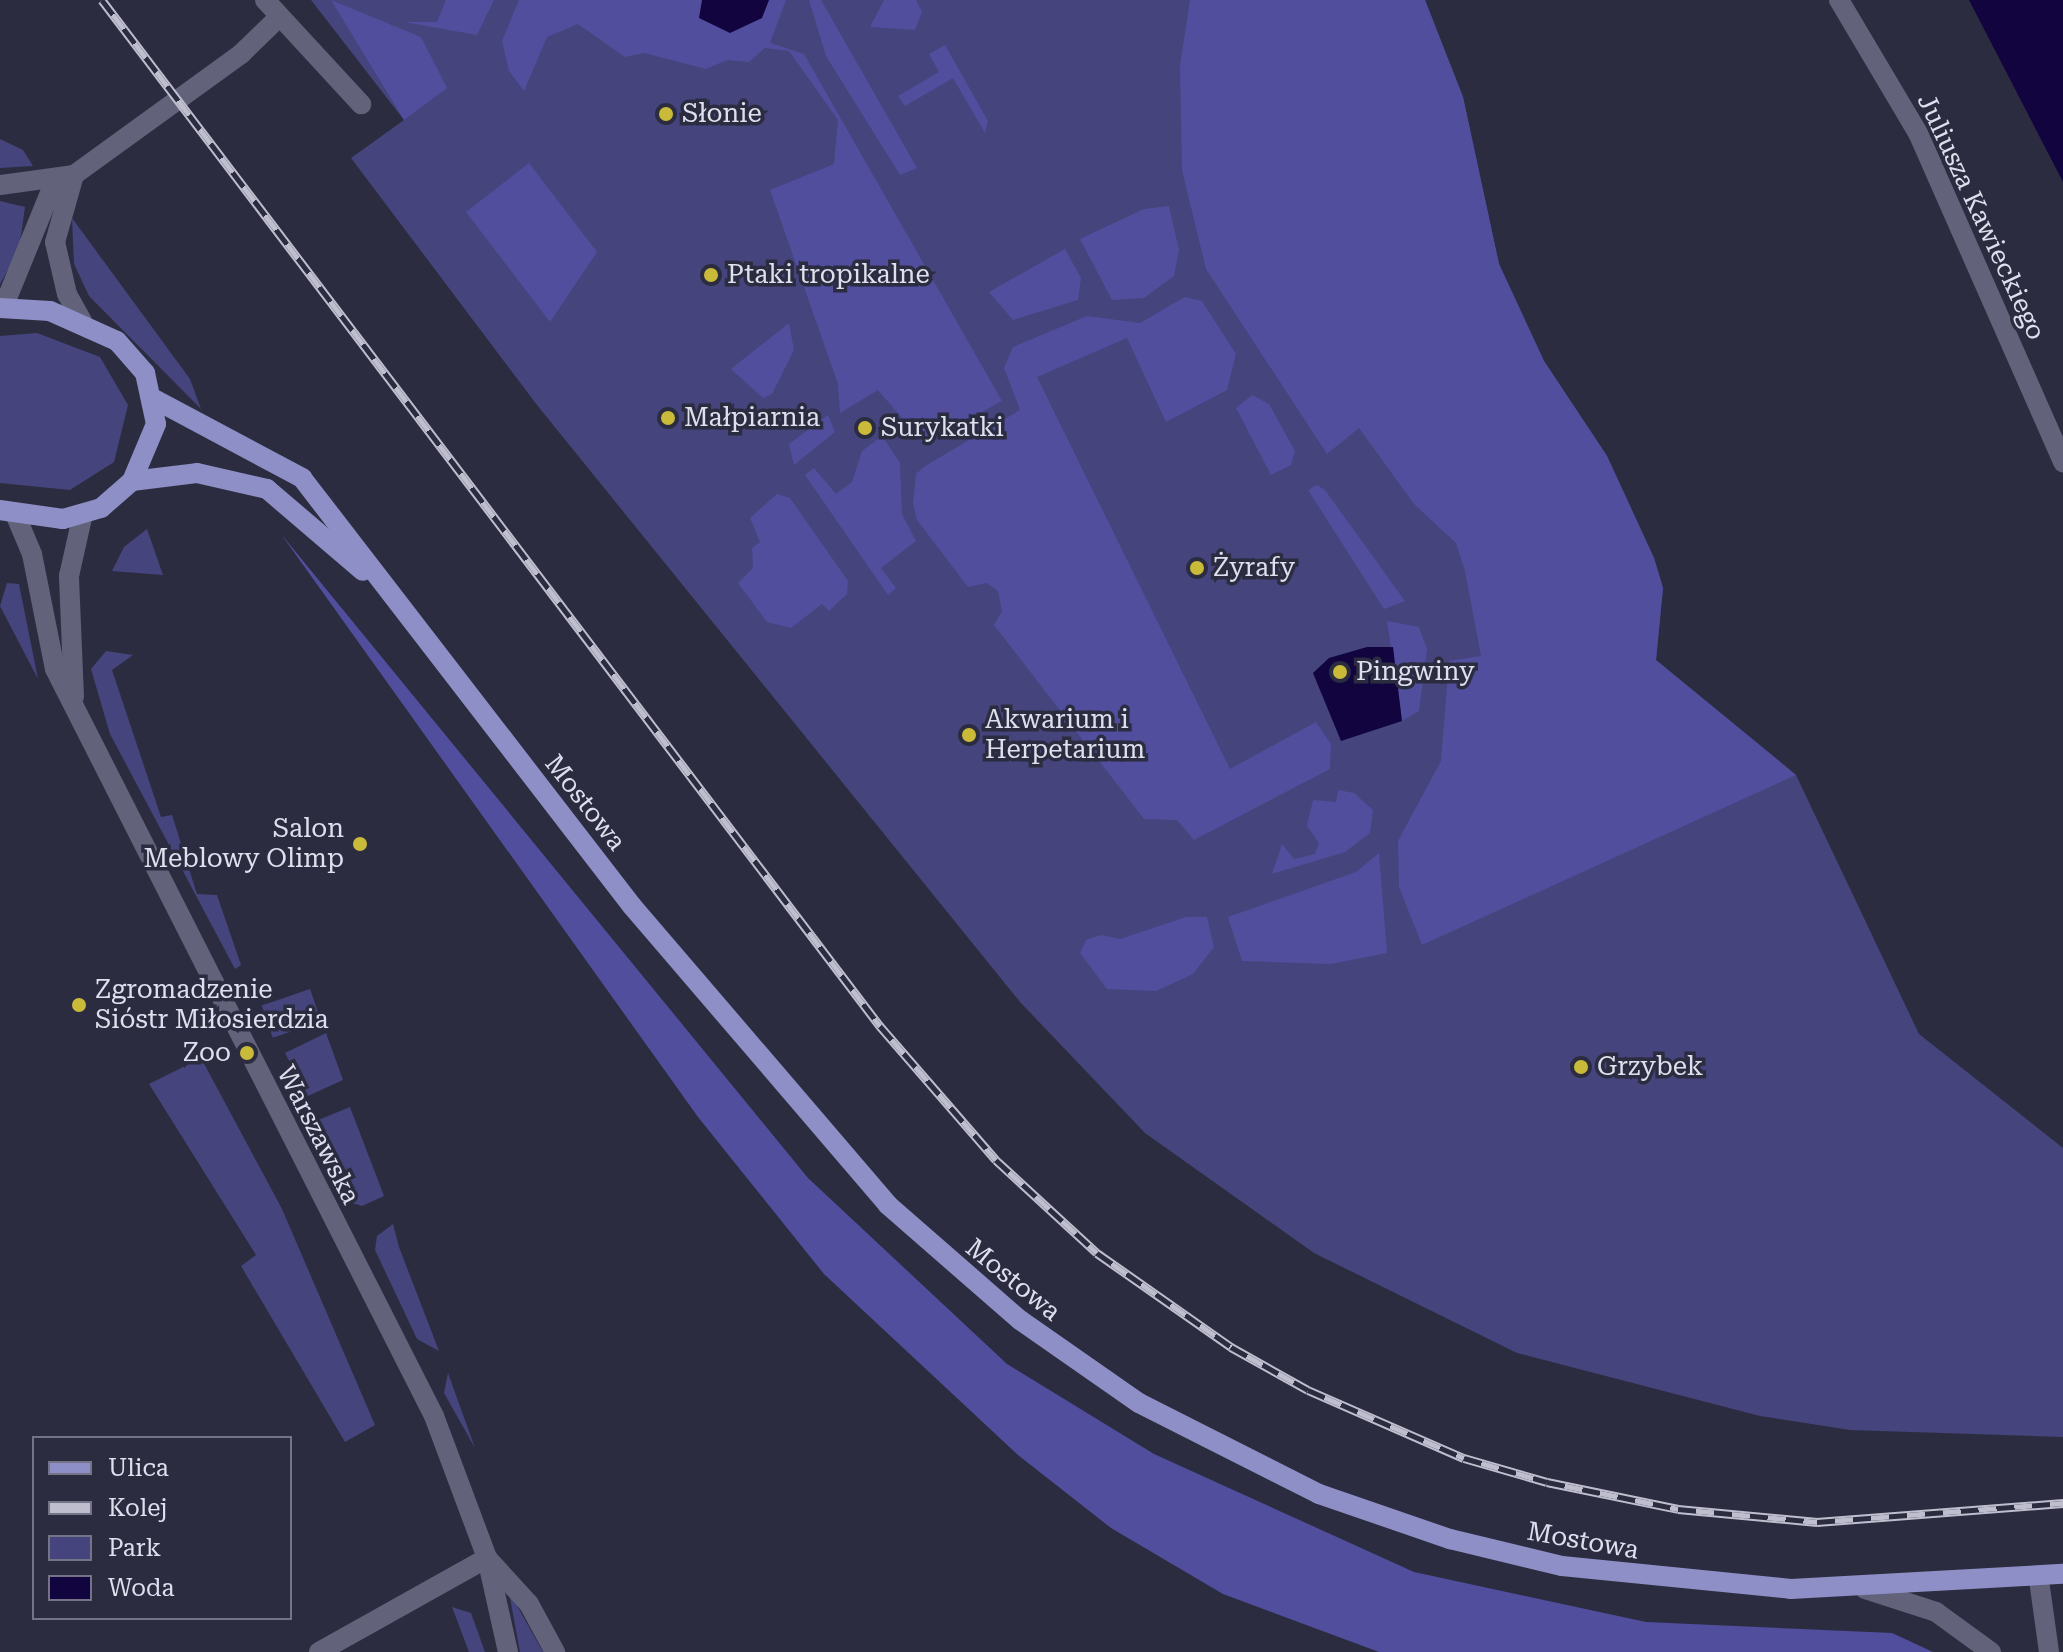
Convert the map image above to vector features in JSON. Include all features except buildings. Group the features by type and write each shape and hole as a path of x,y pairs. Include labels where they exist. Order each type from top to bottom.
{"main road":[{"path":"2,308 82,321 133,354 156,400 155,438 132,481 82,518 8,513"},
{"name":"Mostowa","path":"156,400 302,478 387,593 642,917 878,1194 977,1287 1097,1376 1269,1472 1450,1539 1647,1579 1865,1589 2039,1580 2063,1574"},
{"name":"Mostowa","path":"132,481 197,473 267,489 387,593"}],"street":[{"path":"265,0 279,17 335,68 361,104"},
{"name":"Juliusza Kawieckiego","path":"1839,0 1918,133 2063,462"},
{"path":"0,185 54,183 81,170 241,54 279,17"},
{"path":"81,170 55,242 67,294 82,321"},
{"path":"2,308 54,183"},
{"name":"Warszawska","path":"8,513 32,554 45,640 434,1416 487,1558"},
{"name":"Warszawska","path":"74,697 69,576 82,518"},
{"path":"319,1652 487,1558"},
{"path":"487,1558 508,1652"},
{"path":"487,1558 529,1604 555,1652"},
{"path":"2039,1580 2049,1652"},
{"name":"Mostowa","path":"1865,1589 1936,1612 1991,1652"}],"green space":[{"path":"311,0 1425,0 1463,97 1499,264 1544,361 1607,456 1654,558 1663,588 1656,660 1796,775 1919,1034 2063,1148 2063,1437 1850,1430 1760,1416 1517,1353 1314,1253 1145,1133 1020,1002 537,405 351,158 404,120"},
{"path":"0,139 23,150 33,166 0,168"},
{"path":"0,201 25,207 19,250 0,284"},
{"path":"72,218 190,379 201,409 89,296 74,264"},
{"path":"37,333 100,357 128,405 114,462 70,490 0,483 0,336"},
{"path":"147,529 163,575 112,571 124,547"},
{"path":"7,583 19,584 38,679 0,606"},
{"path":"106,651 133,655 112,670 161,817 172,815 197,894 217,895 241,965 235,969 110,734 91,669"},
{"path":"310,989 321,1021 273,1038 262,1006"},
{"path":"326,1033 343,1080 308,1096 285,1053"},
{"path":"201,1058 282,1209 375,1425 345,1442 241,1266 256,1255 149,1084"},
{"path":"350,1107 384,1196 362,1206 349,1202 311,1123"},
{"path":"393,1224 439,1351 417,1339 375,1250 377,1236"},
{"path":"448,1373 475,1448 444,1393"},
{"path":"510,1598 515,1602 543,1652 520,1652"},
{"path":"452,1607 471,1613 485,1652 469,1652"}],"shaded area":[{"path":"331,0 421,37 447,88 404,120"},
{"path":"446,0 494,0 477,35 404,22 437,22"},
{"path":"519,0 786,0 770,43 804,54 1002,401 924,444 878,390 840,413 838,384 770,190 834,164 838,120 789,51 765,48 749,62 727,60 706,69 644,53 625,57 578,24 547,37 524,91 509,71 502,41"},
{"path":"809,0 821,0 917,168 900,175 826,56"},
{"path":"884,0 916,0 922,12 915,30 870,27"},
{"path":"1190,0 1425,0 1463,97 1499,264 1544,361 1607,456 1654,558 1663,588 1656,660 1796,775 1422,945 1399,887 1398,841 1441,761 1449,661 1481,656 1465,571 1456,543 1414,504 1359,428 1327,454 1206,269 1182,170 1180,65"},
{"path":"945,45 988,121 985,133 953,78 905,106 898,96 939,72 929,54"},
{"path":"529,163 597,252 550,322 466,212"},
{"path":"1169,206 1179,250 1174,276 1144,298 1112,300 1080,239 1144,209"},
{"path":"1065,249 1081,278 1078,300 1013,320 989,292"},
{"path":"1185,297 1202,301 1236,354 1227,390 1166,422 1127,338 1037,377 1230,769 1316,722 1331,744 1330,769 1194,840 1177,820 1144,819 994,625 1002,611 998,591 987,583 968,587 917,520 913,503 916,474 925,466 1020,410 1004,368 1013,347 1087,316 1140,323"},
{"path":"789,323 794,350 772,394 763,398 731,369"},
{"path":"1252,395 1269,404 1295,451 1291,465 1271,475 1236,408"},
{"path":"828,415 835,432 794,465 789,444"},
{"path":"882,436 900,463 902,514 916,541 881,568 896,588 888,595 805,475 814,468 836,494 852,482 862,451"},
{"path":"1317,485 1325,490 1405,601 1384,609 1308,490"},
{"path":"777,494 790,498 848,581 847,594 829,611 822,604 791,628 767,622 738,583 753,568 752,548 760,542 750,518"},
{"path":"281,534 808,1178 1007,1364 1154,1454 1414,1572 1646,1622 1892,1633 1933,1652 1379,1652 1223,1594 1111,1528 1018,1455 824,1274 698,1117"},
{"path":"1387,621 1419,627 1427,649 1419,711 1402,721"},
{"path":"1338,790 1354,793 1373,810 1370,833 1345,852 1272,874 1282,844 1294,859 1315,854 1319,843 1307,826 1313,800 1336,802"},
{"path":"1379,853 1387,953 1331,964 1242,961 1228,917 1356,872"},
{"path":"1186,917 1207,917 1214,947 1193,974 1156,991 1107,989 1080,953 1086,940 1101,935 1120,939"}],"water":[{"path":"702,0 769,0 762,18 730,33 699,18"},
{"path":"1969,0 2063,0 2063,182"},
{"path":"1367,647 1393,647 1402,721 1341,741 1313,673 1329,658"}],"railway":[{"path":"102,0 880,1026 996,1160 1097,1253 1231,1347 1308,1390 1464,1458 1547,1482 1678,1509 1817,1522 2063,1503"}],"place":[{"name":"Słonie","path":"666,114"},
{"name":"Ptaki tropikalne","path":"711,275"},
{"name":"Małpiarnia","path":"668,418"},
{"name":"Surykatki","path":"865,428"},
{"name":"Żyrafy","path":"1197,568"},
{"name":"Pingwiny","path":"1340,672"},
{"name":"Akwarium i Herpetarium","path":"969,735"},
{"name":"Salon Meblowy Olimp","path":"360,844"},
{"name":"Zgromadzenie Sióstr Miłosierdzia","path":"79,1005"},
{"name":"Zoo","path":"247,1053"},
{"name":"Grzybek","path":"1581,1067"}]}
